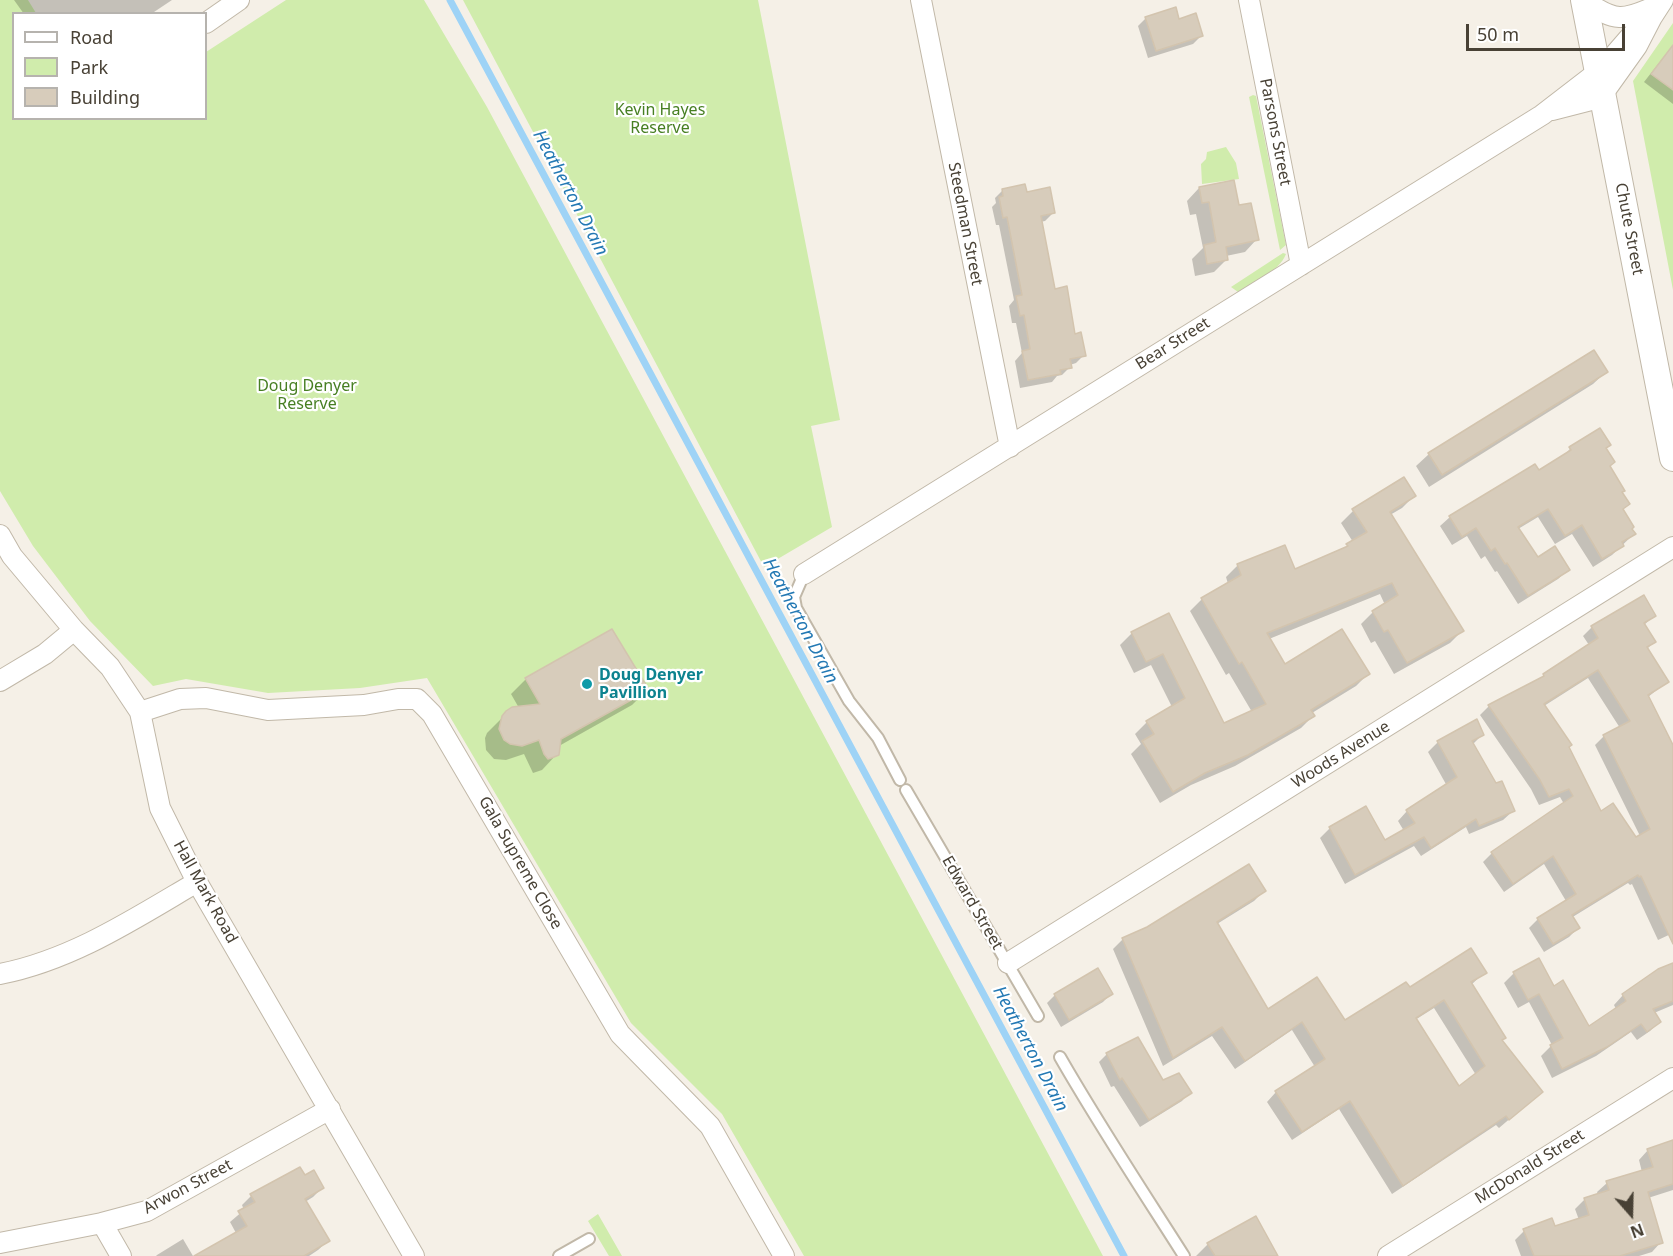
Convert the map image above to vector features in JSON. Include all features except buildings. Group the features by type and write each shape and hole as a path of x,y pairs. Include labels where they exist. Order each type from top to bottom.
{"street":[{"path":"207,22 238,0"},
{"name":"Steedman Street","path":"921,0 1010,447"},
{"name":"Parsons Street","path":"1249,0 1301,265"},
{"path":"1584,1 1603,13 1619,18 1658,7"},
{"name":"Chute Street","path":"1584,1 1673,458"},
{"name":"Bear Street","path":"804,574 1542,115 1600,84 1629,38 1658,7"},
{"name":"Hall Mark Road","path":"0,535 12,556 74,630 110,667 140,712 160,808 197,882 414,1256"},
{"name":"Woods Avenue","path":"1008,963 1673,547"},
{"path":"0,681 45,654 74,630"},
{"name":"Gala Supreme Close","path":"140,712 180,699 206,698 268,710 364,705 398,699 417,699 432,714 620,1034 710,1125 783,1256"},
{"path":"0,974 26,969 93,942 197,882"},
{"name":"McDonald Street","path":"1388,1256 1673,1078"},
{"name":"Arwon Street","path":"0,1243 102,1223 147,1210 330,1109"},
{"path":"102,1223 121,1256"}],"lane":[{"name":"Edward Street","path":"804,574 794,597 796,608 849,701 878,738 1038,1016"},
{"path":"1060,1057 1107,1138 1137,1180 1184,1256"},
{"path":"559,1256 589,1239"}],"green space":[{"name":"Doug Denyer Reserve","path":"0,0 28,0 35,12 12,12 12,120 207,120 207,51 286,0 424,0 487,107 1103,1256 804,1256 722,1114 631,1023 427,678 360,688 268,693 186,679 153,686 90,621 33,546 0,491"},
{"name":"Kevin Hayes Reserve","path":"463,0 758,0 840,420 811,426 832,527 764,567"},
{"path":"1673,23 1673,290 1633,81"},
{"path":"1256,96 1286,245 1280,250 1249,97"},
{"path":"1226,147 1236,163 1239,179 1202,184 1201,164 1206,159 1207,152"},
{"path":"1283,253 1286,254 1283,260 1265,276 1238,292 1231,287"},
{"path":"598,1214 622,1256 609,1256 588,1221"}],"waterway":[{"name":"Heatherton Drain","path":"450,0 1124,1256"}],"place":[{"name":"Doug Denyer Pavillion","path":"587,684"}]}
